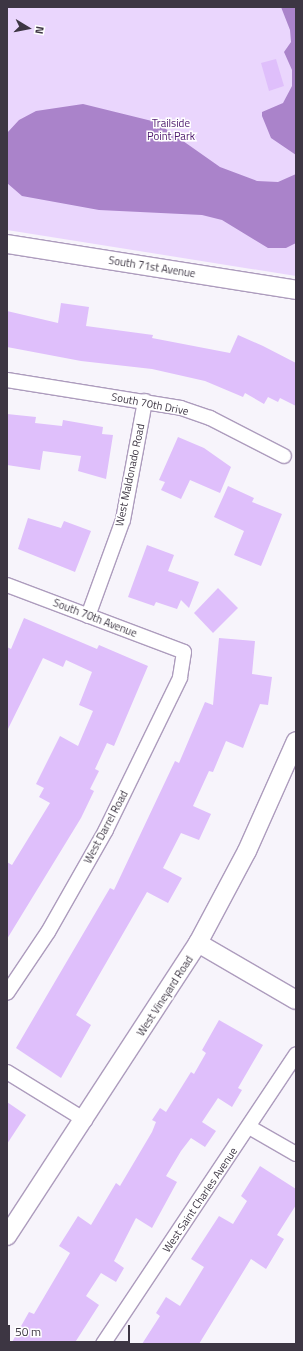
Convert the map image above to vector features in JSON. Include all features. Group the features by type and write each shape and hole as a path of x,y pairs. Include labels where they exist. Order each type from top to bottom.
{"street":[{"name":"South 71st Avenue","path":"7,244 296,290"},
{"name":"South 70th Drive","path":"7,380 145,401 210,418 284,456"},
{"name":"West Maldonado Road","path":"88,616 123,520 145,401"},
{"name":"South 70th Avenue","path":"7,585 184,652"},
{"name":"West Darrel Road","path":"7,993 48,932 106,830 180,678 184,652"},
{"name":"West Vineyard Road","path":"7,1236 85,1120 198,943 247,851 296,741"},
{"path":"198,943 296,1000"},
{"name":"West Saint Charles Avenue","path":"103,1344 296,1055"},
{"path":"7,1072 85,1120"},
{"path":"249,1126 296,1154"}],"green space":[{"name":"Trailside Point Park","path":"7,7 296,7 296,276 7,230"}],"shaded area":[{"path":"281,7 296,7 296,155 271,138 262,116 262,112 283,103 292,86 292,70 284,52 291,42 290,30"},
{"path":"83,104 156,122 220,167 257,181 278,182 296,174 296,243 286,248 268,248 222,220 202,215 99,210 22,196 7,183 7,133 19,120 36,111"}],"building":[{"path":"276,59 284,86 269,91 261,63"},
{"path":"61,303 89,307 86,326 153,335 152,338 230,353 238,335 296,363 296,406 280,398 278,402 268,397 264,404 245,393 243,397 205,381 152,369 81,361 7,347 7,311 58,323"},
{"path":"7,414 36,417 35,423 62,426 63,420 103,427 102,434 113,435 106,479 78,471 81,456 43,451 40,470 7,465"},
{"path":"178,437 204,448 231,467 220,493 190,480 181,499 161,490 165,482 159,480"},
{"path":"228,486 254,498 252,502 282,514 261,566 234,555 244,531 214,517"},
{"path":"28,518 61,528 64,521 91,531 75,572 18,549"},
{"path":"147,545 174,555 168,571 199,582 189,608 181,600 177,609 156,602 154,606 128,597"},
{"path":"218,588 238,608 213,633 194,613"},
{"path":"24,618 97,649 99,645 148,666 114,746 107,743 95,769 99,771 90,789 94,791 81,818 7,939 7,862 12,865 50,803 39,797 44,788 36,784 60,736 78,746 93,711 79,705 92,672 66,660 63,667 43,658 7,731 7,647 11,649"},
{"path":"219,638 255,641 252,674 272,677 268,705 260,704 243,748 226,741 213,772 209,771 193,806 211,814 199,840 181,833 163,868 182,878 168,903 147,892 76,1015 91,1025 61,1078 16,1048 110,888 114,890 175,761 179,763 205,702 213,705"},
{"path":"219,1020 263,1045 238,1088 242,1090 232,1107 218,1098 202,1122 216,1131 205,1147 191,1138 181,1151 166,1176 177,1182 152,1228 136,1218 114,1261 124,1268 116,1282 101,1273 86,1296 99,1305 74,1344 11,1344 29,1312 34,1314 70,1253 59,1246 78,1216 91,1225 116,1183 120,1186 152,1132 156,1122 152,1120 160,1108 166,1112 191,1072 194,1074 206,1053 202,1050"},
{"path":"7,1102 26,1115 7,1144"},
{"path":"260,1166 296,1189 296,1205 277,1235 284,1239 266,1269 251,1259 199,1344 142,1344 160,1316 156,1313 166,1297 180,1306 204,1267 191,1259 219,1216 233,1224 247,1201 241,1196"}]}
